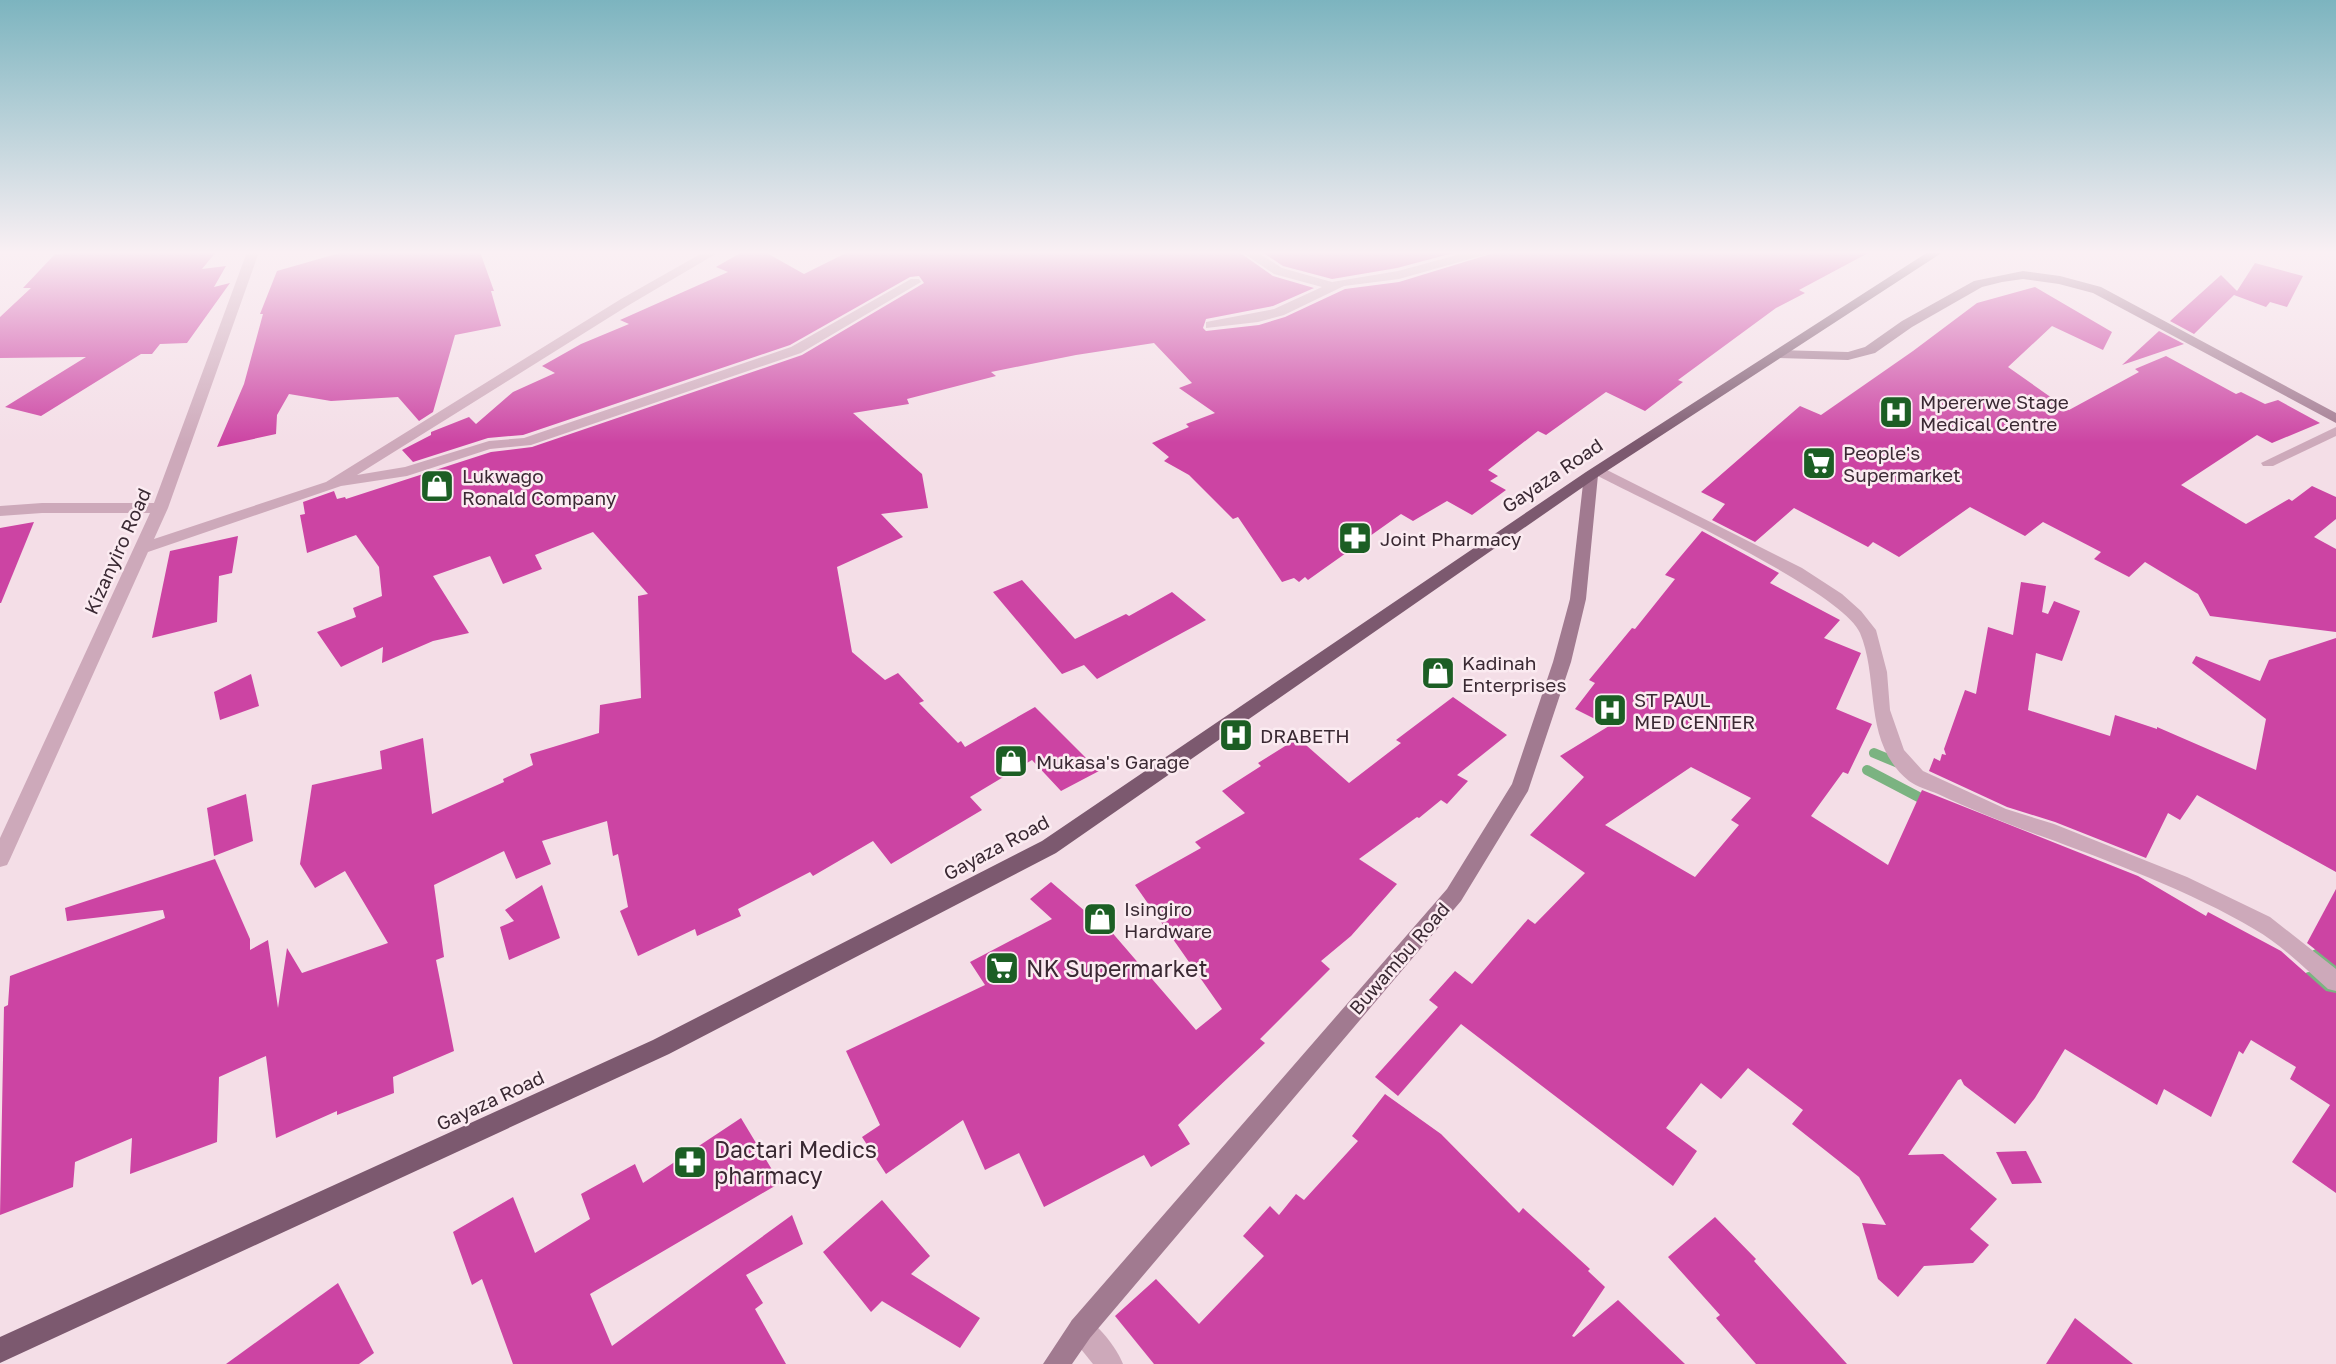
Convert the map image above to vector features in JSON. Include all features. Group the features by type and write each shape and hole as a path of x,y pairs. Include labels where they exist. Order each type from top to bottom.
{"main road":[{"name":"Gayaza Road","path":"0,1350 661,1047 1049,847 1595,473 1837,316"}],"street":[{"name":"Kizanyiro Road","path":"0,859 144,548 230,316"},
{"path":"331,485 603,316"},
{"path":"144,548 331,485 407,471 489,445 526,442 796,350 856,316"},
{"path":"1211,325 1265,316"},
{"path":"1777,354 1848,356 1870,350 1922,316"},
{"path":"2144,316 2336,419"},
{"path":"2268,463 2336,431"},
{"path":"1595,473 1796,572 1836,598 1856,615 1868,630 1878,672 1881,710 1896,753 1916,776 2000,816 2047,830 2180,883 2251,917 2263,923 2336,982"},
{"name":"Buwambu Road","path":"1056,1364 1081,1329 1454,895 1521,786 1562,662 1578,598 1595,473"},
{"path":"0,512 42,508 160,508"},
{"path":"1081,1329 1110,1364"}],"building":[{"path":"207,316 187,343 160,344 152,354 141,354 41,416 5,407 86,357 0,358 0,317"},
{"path":"263,316 498,316 501,326 455,335 433,412 419,421 398,397 331,401 289,394 277,415 276,434 217,447 244,384"},
{"path":"630,316 842,316 790,345 523,435 488,438 413,462 402,450 431,435 431,432 469,417 476,424 513,392 555,373 542,366 581,344 629,324 620,320"},
{"path":"869,316 1223,316 1206,319 1203,328 1206,331 1259,325 1288,316 1766,316 1678,380 1683,382 1645,411 1606,392 1546,435 1538,431 1488,470 1498,476 1490,481 1506,490 1472,515 1447,501 1413,521 1401,514 1308,580 1305,577 1299,582 1294,578 1282,582 1238,517 1233,519 1189,475 1164,461 1169,457 1152,443 1189,427 1186,424 1215,413 1179,388 1192,383 1154,343 991,372 996,376 907,399 909,404 853,413 922,474 928,508 881,514 903,537 837,567 852,652 885,680 898,673 924,701 919,703 965,747 1035,707 1099,771 1061,791 1032,760 970,797 982,810 891,864 873,841 813,876 810,872 738,909 741,916 697,936 695,929 638,956 620,911 628,907 618,854 613,856 607,821 542,841 551,864 516,879 504,851 434,885 444,957 436,960 454,1051 393,1077 394,1093 337,1115 337,1111 276,1138 266,1056 219,1077 217,1142 130,1174 132,1138 75,1162 73,1187 0,1215 4,1007 8,1005 10,976 165,918 163,910 67,921 65,908 215,859 250,939 250,950 268,940 278,1008 287,948 302,973 388,943 345,871 315,888 300,864 312,785 382,769 380,751 423,738 432,814 504,782 503,779 533,765 530,754 599,733 600,705 641,698 638,596 648,594 593,532 535,555 542,569 503,584 490,556 433,576 469,633 433,641 382,663 383,647 341,667 317,632 356,617 353,608 382,596 379,567 356,535 307,553 300,515 305,514 303,502 334,491 337,499 346,499 491,452 532,447 802,355"},
{"path":"1960,316 2084,316 2112,332 2103,350 2052,326 2008,367 2069,410 2139,372 2135,369 2166,356 2236,394 2241,392 2265,404 2278,400 2320,423 2272,443 2257,435 2181,485 2246,524 2289,499 2292,501 2312,486 2336,497 2336,519 2314,537 2336,549 2336,632 2210,616 2198,594 2145,562 2129,577 2094,559 2101,552 2043,522 2025,536 1970,507 1899,557 1873,542 1868,547 1794,508 1755,542 1712,520 1725,504 1701,492 1800,406 1821,415"},
{"path":"2176,316 2213,316 2194,334 2170,321"},
{"path":"2159,331 2184,344 2122,365"},
{"path":"34,522 1,603 0,603 0,528"},
{"path":"1702,531 1779,573 1770,583 1840,620 1824,638 1861,653 1836,709 1872,724 1848,774 1843,772 1811,816 1888,865 1922,790 2138,876 2206,916 2208,912 2281,951 2326,991 2336,993 2336,1193 2292,1162 2330,1105 2290,1079 2296,1067 2251,1040 2243,1054 2239,1051 2211,1117 2164,1089 2157,1105 2065,1049 2035,1098 2015,1124 1964,1085 1961,1079 1958,1080 1908,1155 1943,1154 1997,1199 1970,1229 1989,1245 1973,1263 1924,1266 1898,1297 1878,1279 1862,1223 1886,1225 1859,1177 1792,1124 1803,1110 1748,1068 1721,1099 1701,1083 1666,1128 1697,1151 1673,1186 1461,1024 1398,1096 1375,1077 1438,1007 1429,1000 1455,971 1472,984 1528,919 1535,924 1585,873 1530,835 1584,777 1560,756 1609,726 1575,709 1595,683 1589,680 1675,579 1665,575","holes":["1691,767 1751,798 1731,820 1739,825 1695,877 1605,825"]},
{"path":"238,536 232,573 219,576 217,622 152,638 170,551"},
{"path":"1022,580 1075,639 1126,614 1129,616 1172,592 1206,620 1097,679 1084,665 1062,674 993,592"},
{"path":"2021,582 2046,586 2042,612 2048,614 2054,601 2080,611 2062,661 2036,653 2028,710 2110,736 2115,715 2157,727 2256,770 2266,719 2192,663 2196,656 2260,681 2269,660 2336,638 2336,872 2197,795 2180,820 2168,813 2146,858 2055,822 2007,807 1929,771 1934,758 1940,761 1942,754 1946,755 1944,749 1965,690 1976,694 1988,627 2013,635"},
{"path":"251,674 259,706 220,720 214,692"},
{"path":"1453,697 1507,735 1457,775 1468,781 1447,804 1441,800 1359,859 1397,884 1351,936 1321,961 1330,969 1260,1039 1265,1043 1178,1125 1190,1144 1151,1167 1144,1155 1044,1207 1019,1153 985,1170 963,1120 886,1174 862,1137 880,1125 846,1051 985,985 970,962 1052,919 1030,899 1051,882 1086,912 1091,908 1196,1030 1222,1009 1135,885 1201,848 1195,842 1245,813 1222,791 1261,766 1258,763 1298,738 1349,783 1401,743 1396,740"},
{"path":"246,794 253,841 214,856 207,808"},
{"path":"542,885 560,938 509,960 500,927 514,921 505,910"},
{"path":"2336,889 2336,966 2307,943"},
{"path":"1385,1094 1441,1134 1519,1213 1523,1208 1590,1269 1588,1271 1605,1287 1572,1336 1618,1300 1685,1364 1154,1364 1115,1316 1156,1279 1199,1324 1264,1256 1243,1236 1270,1206 1279,1215 1296,1194 1304,1200 1358,1141 1352,1136"},
{"path":"741,1118 780,1183 590,1294 612,1346 792,1215 803,1244 746,1275 763,1303 755,1309 786,1364 513,1364 482,1279 472,1285 453,1232 513,1197 535,1253 590,1219 581,1194 635,1164 643,1183"},
{"path":"2026,1151 2042,1183 2012,1184 1996,1152"},
{"path":"882,1200 930,1256 911,1274 980,1318 960,1348 882,1301 871,1312 823,1252"},
{"path":"1715,1217 1756,1259 1754,1261 1847,1364 1756,1364 1716,1318 1720,1315 1668,1257"},
{"path":"338,1283 374,1353 359,1364 226,1364"},
{"path":"2075,1318 2133,1364 2046,1364"}],"waterway":[{"path":"1874,753 1903,765"},
{"path":"1867,770 1930,803"},
{"path":"2317,956 2336,967"},
{"path":"2309,979 2336,995"}],"place":[{"name":"Mpererwe Stage Medical Centre","path":"1896,412"},
{"name":"People's Supermarket","path":"1819,463"},
{"name":"Lukwago Ronald Company","path":"437,486"},
{"name":"Joint Pharmacy","path":"1355,538"},
{"name":"Kadinah Enterprises","path":"1438,673"},
{"name":"ST PAUL MED CENTER","path":"1610,710"},
{"name":"DRABETH","path":"1236,735"},
{"name":"Mukasa's Garage","path":"1011,761"},
{"name":"Isingiro Hardware","path":"1100,919"},
{"name":"NK Supermarket","path":"1002,968"},
{"name":"Dactari Medics pharmacy","path":"690,1162"}]}
